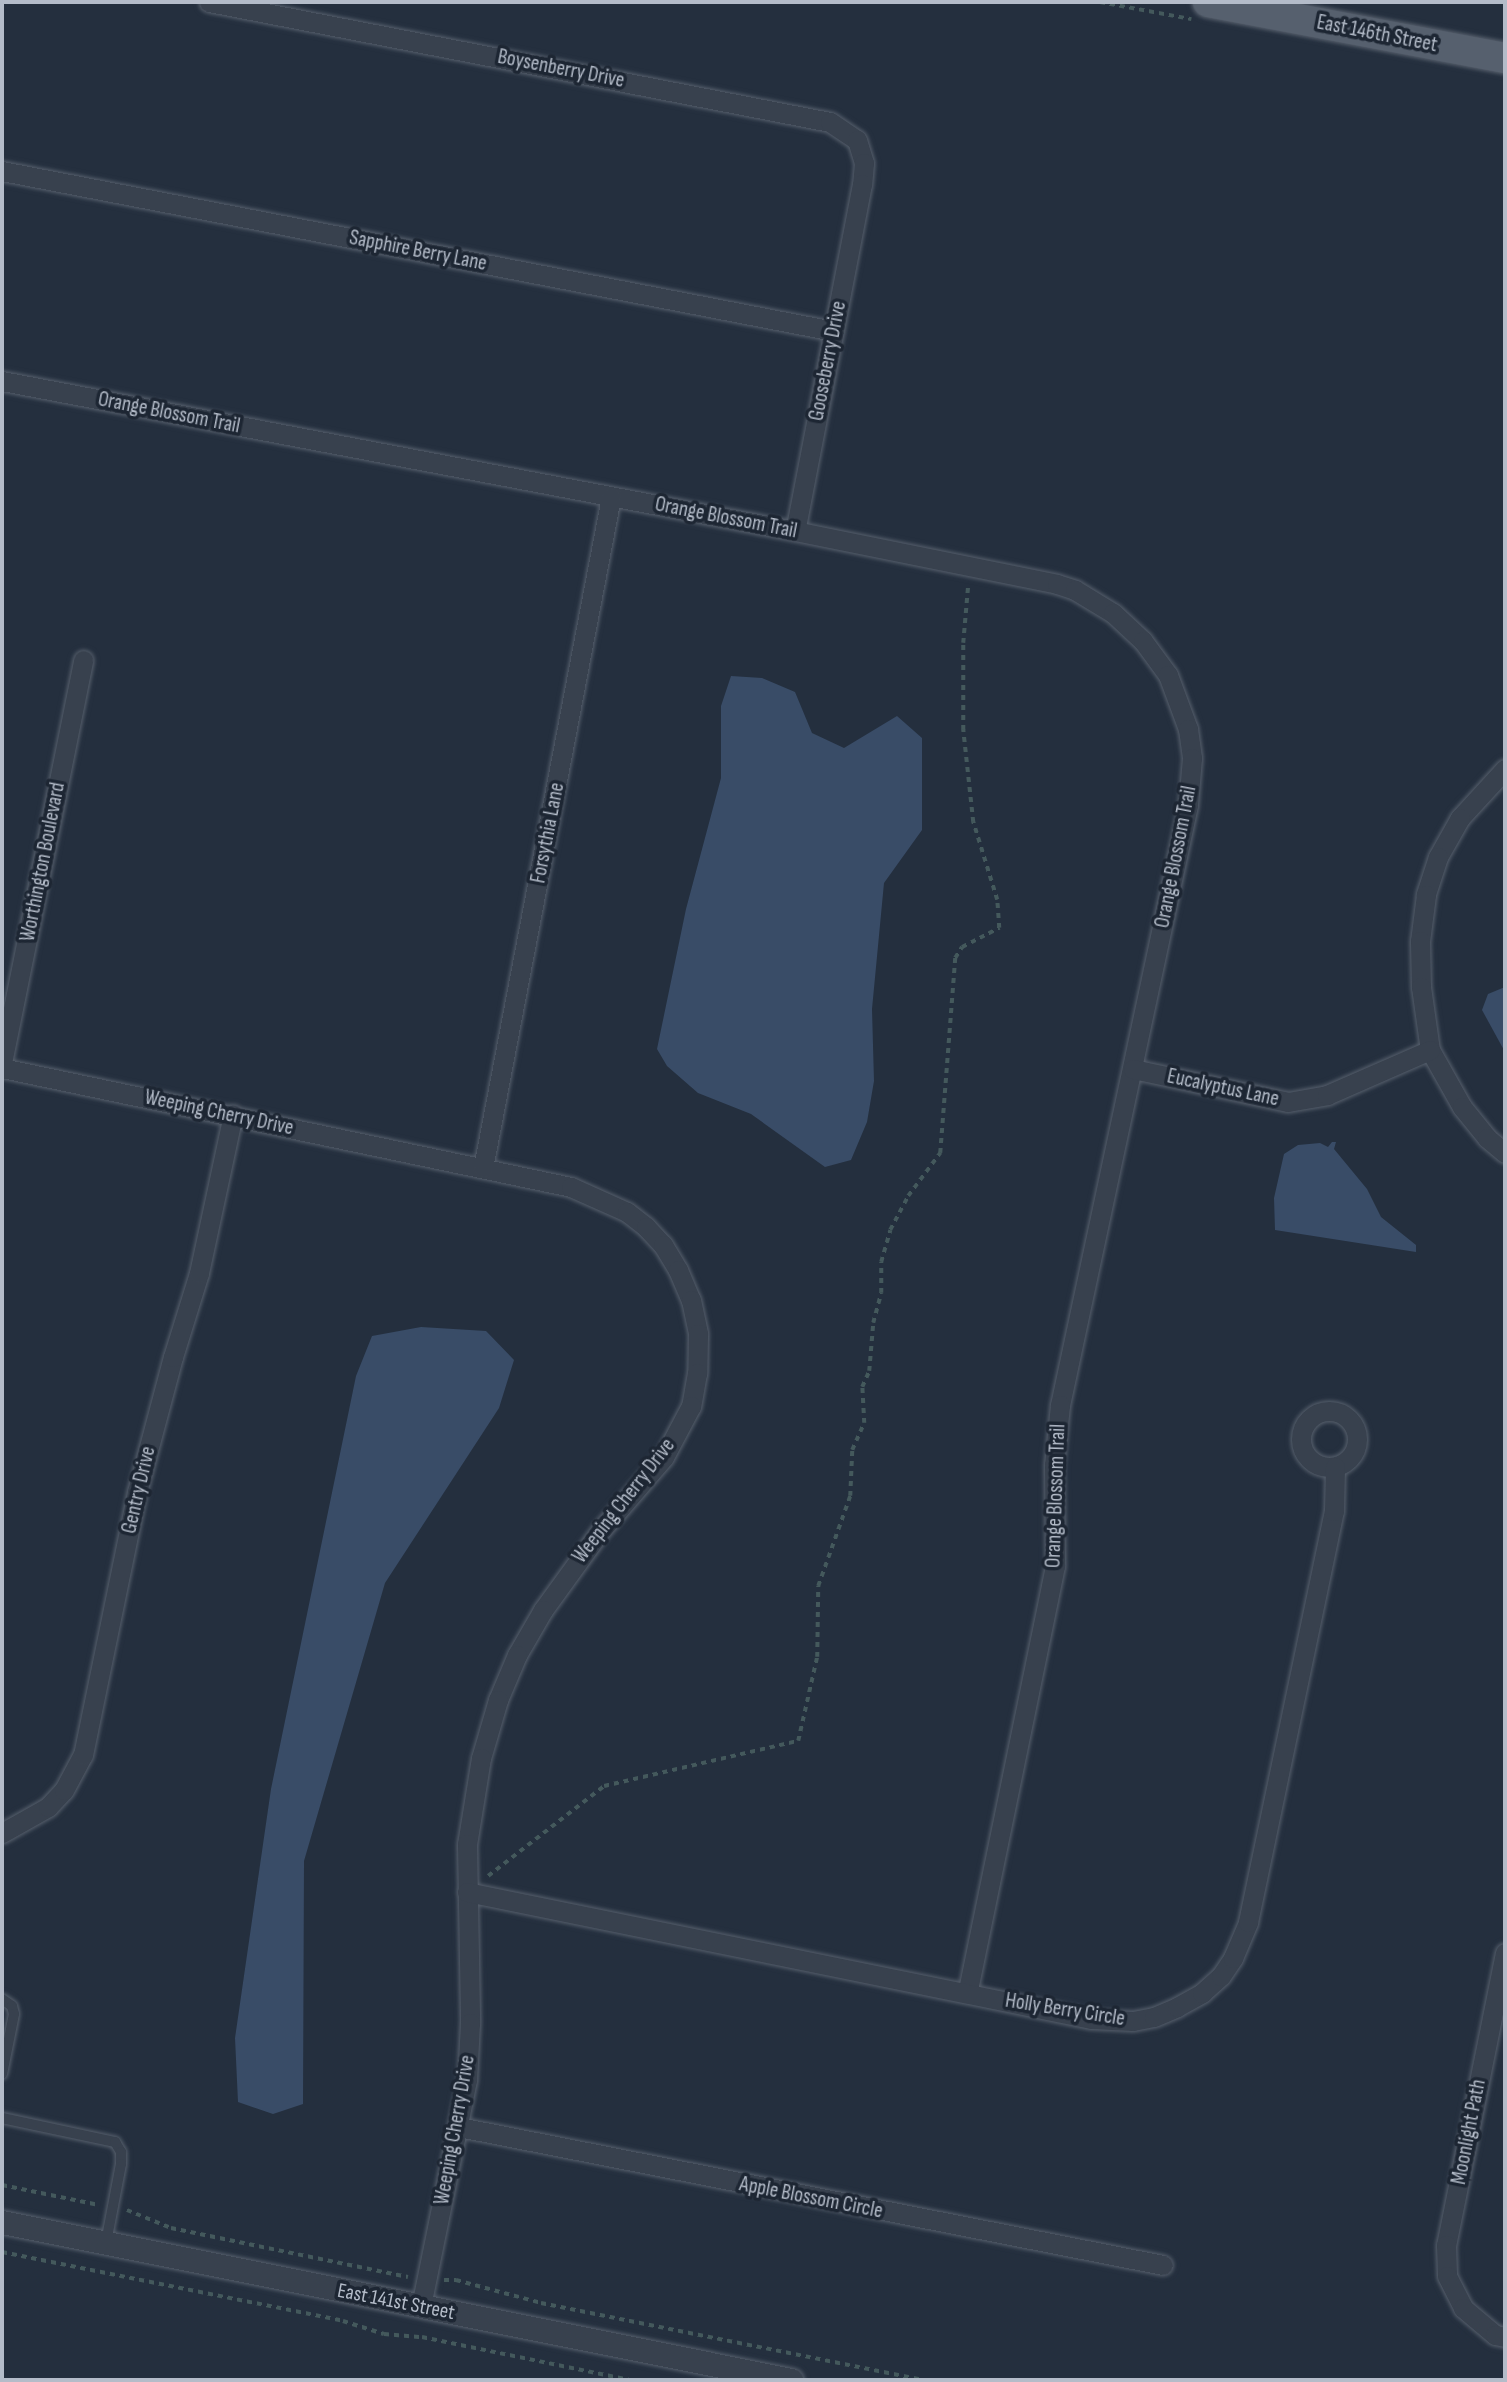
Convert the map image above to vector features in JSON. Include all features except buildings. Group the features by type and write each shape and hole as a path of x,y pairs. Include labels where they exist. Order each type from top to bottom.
{"main road":[{"name":"East 146th Street","path":"1208,2 1505,58"}],"street":[{"name":"Boysenberry Drive","path":"208,2 830,122 857,139 864,163 861,191"},
{"name":"Sapphire Berry Lane","path":"2,171 834,331"},
{"name":"Gooseberry Drive","path":"795,531 861,191"},
{"name":"Orange Blossom Trail","path":"2,381 795,531 1057,584 1075,590 1112,613 1143,641 1168,676 1185,718 1192,758 1188,805 1060,1405 1054,1465 1055,1566 967,1993"},
{"name":"Forsythia Lane","path":"483,1168 611,497"},
{"name":"Worthington Boulevard","path":"2,1066 83,660"},
{"path":"1505,769 1460,818 1438,857 1426,895 1420,941 1421,975 1430,1050 1462,1107 1487,1138 1505,1153"},
{"name":"Eucalyptus Lane","path":"1133,1069 1288,1102 1327,1095 1430,1050"},
{"name":"Weeping Cherry Drive","path":"2,1066 571,1187 627,1212 646,1227 663,1245 691,1300 698,1334 697,1373 691,1406 664,1457 568,1572 517,1655 498,1700 474,1788 467,1844 470,2034 459,2127 421,2306"},
{"name":"Gentry Drive","path":"2,1833 48,1807 64,1790 83,1755 137,1492 173,1357 199,1273 233,1115"},
{"name":"Holly Berry Circle","path":"467,1892 1092,2019 1133,2021 1154,2017 1177,2007 1202,1993 1221,1976 1233,1958 1248,1922 1335,1511 1335,1467"},
{"name":"Moonlight Path","path":"1505,1953 1446,2245 1447,2276 1463,2308 1495,2335 1505,2337"},
{"name":"Apple Blossom Circle","path":"459,2127 1163,2265"},
{"name":"East 141st Street","path":"2,2222 791,2380"}],"lane":[{"path":"2,1999 12,2006 14,2014 2,2074"},
{"path":"2,2118 115,2142 121,2152 121,2164 106,2243"}],"path":[{"path":"467,1892 604,1786 798,1741 817,1657 818,1587 850,1496 852,1450 864,1423 862,1388 869,1371 873,1322 881,1293 881,1262 891,1230 908,1196 940,1153 955,958 962,947 999,928 994,888 974,821 963,730 963,643 969,566"},
{"path":"2,2185 136,2212 171,2228 427,2281 456,2280 541,2303 924,2380"},
{"path":"2,2252 342,2322 384,2334 422,2337 629,2380"}],"water":[{"path":"731,676 762,678 795,692 812,733 844,748 897,716 922,738 922,830 884,883 872,1009 874,1081 867,1122 851,1160 825,1167 751,1114 698,1093 667,1066 657,1049 686,909 721,778 721,706"},
{"path":"1505,987 1505,1052 1482,1010 1488,994"},
{"path":"1332,1142 1336,1142 1334,1149 1367,1189 1381,1217 1416,1245 1416,1252 1275,1230 1274,1198 1284,1154 1298,1145 1320,1143 1328,1147"},
{"path":"421,1327 486,1331 514,1360 499,1408 385,1583 304,1861 303,2104 273,2114 238,2102 235,2038 271,1789 356,1376 372,1336"}]}
